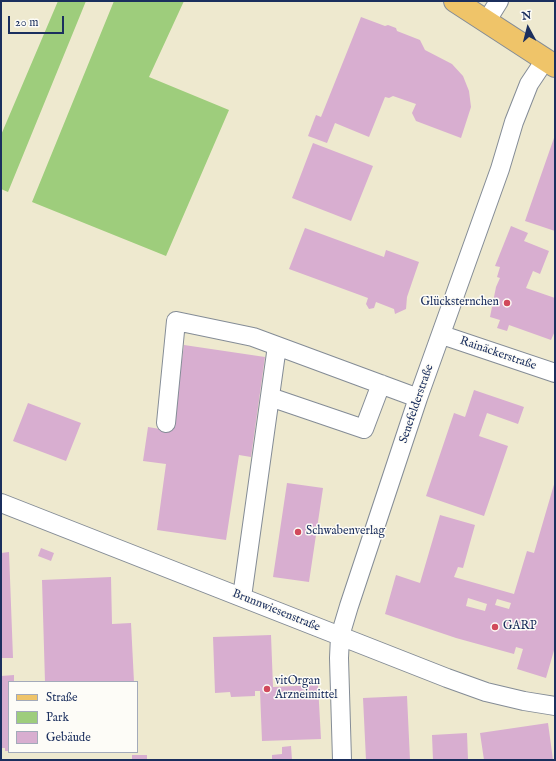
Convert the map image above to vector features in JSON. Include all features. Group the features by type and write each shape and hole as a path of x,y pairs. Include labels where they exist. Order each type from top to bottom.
{"main road":[{"path":"455,1 550,63"}],"street":[{"path":"486,22 499,1"},
{"name":"Senefelderstraße","path":"342,760 340,636 418,398 442,335 500,169 514,122 529,84 550,63"},
{"path":"166,423 176,321 254,337 418,398"},
{"name":"Rainäckerstraße","path":"442,335 555,373"},
{"path":"242,597 278,346"},
{"path":"270,397 364,429 381,384"},
{"name":"Brunnwiesenstraße","path":"1,503 486,692 524,701 555,706"}],"green space":[{"path":"58,1 86,1 8,192 1,189 1,135"},
{"path":"114,1 184,1 149,77 229,110 166,256 32,202"}],"building":[{"path":"361,17 385,26 388,25 396,28 397,31 420,40 425,50 452,64 463,76 469,91 471,107 461,138 416,121 412,113 416,104 393,96 389,98 385,97 369,137 335,123 327,143 308,136 316,115 321,117"},
{"path":"555,135 555,231 525,221"},
{"path":"313,143 373,166 351,221 292,198"},
{"path":"511,226 528,233 524,241 549,251 540,274 533,271 526,288 555,298 555,331 551,340 509,325 507,331 497,328 500,320 490,317 496,287 500,278 497,277 500,267 495,266"},
{"path":"305,228 384,257 386,250 419,262 407,297 406,309 395,314 394,309 376,302 374,308 369,309 366,304 368,298 289,269"},
{"path":"184,345 265,357 251,457 239,455 226,540 157,530 166,464 143,461 148,427 172,431"},
{"path":"474,390 524,407 518,424 487,413 479,436 508,446 484,516 426,496 454,413 465,417"},
{"path":"28,403 81,423 66,461 13,441"},
{"path":"555,481 555,647 546,678 517,669 523,649 516,647 514,654 456,638 385,614 396,575 420,583 440,515 475,525 463,568 458,567 454,577 514,594 527,551 534,553","holes":["468,598 487,604 485,611 466,606","497,599 511,603 509,609 495,605"]},
{"name":"Schwabenverlag","path":"287,483 323,488 309,582 273,577"},
{"path":"41,548 54,553 51,561 38,556"},
{"path":"9,552 13,658 1,658 1,553"},
{"path":"111,577 112,624 131,623 134,681 45,681 42,580"},
{"name":"vitOrgan Arzneimittel","path":"271,635 273,687 318,685 321,739 262,741 260,691 255,691 255,696 231,697 230,692 215,693 213,637"},
{"path":"14,675 14,681 8,681 8,751 5,751 5,748 1,748 1,676"},
{"path":"407,696 410,760 366,760 363,698"},
{"path":"548,723 553,760 484,760 480,733"},
{"path":"467,733 468,760 433,760 432,735"},
{"path":"291,746 292,760 272,760 272,755 282,754 282,747"},
{"path":"132,755 147,755 147,760 132,760"}],"place":[{"name":"Glücksternchen","path":"507,303"},
{"name":"Schwabenverlag","path":"298,532"},
{"name":"GARP","path":"495,627"},
{"name":"vitOrgan Arzneimittel","path":"267,689"}]}
